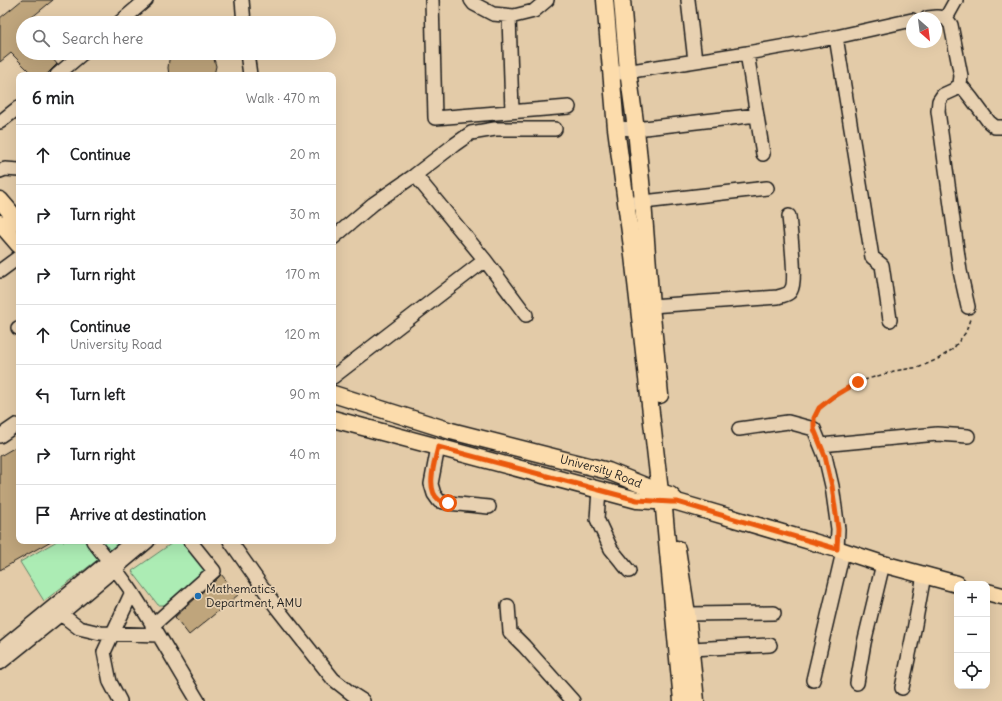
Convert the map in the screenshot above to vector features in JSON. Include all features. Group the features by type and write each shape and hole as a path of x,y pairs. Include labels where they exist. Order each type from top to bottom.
{"main road":[{"path":"605,0 616,128 668,499 687,614 696,701"},
{"path":"622,0 628,72 636,128 643,202 668,499 682,701"},
{"path":"0,200 16,219"},
{"path":"0,223 16,242"},
{"name":"University Road","path":"336,395 451,431 608,471 668,499 882,564 954,583"},
{"path":"336,420 637,500 668,499"},
{"path":"990,593 1002,596"}],"street":[{"path":"127,16 146,0"},
{"path":"242,0 243,16"},
{"path":"432,0 435,118 569,107"},
{"path":"471,0 474,4 493,14 509,16 534,11 547,0"},
{"path":"688,0 695,61"},
{"path":"946,18 956,0"},
{"path":"509,16 512,112"},
{"path":"942,17 946,18 951,25 961,76 960,84 954,90 943,95 939,101 938,111 960,271 968,307"},
{"path":"612,74 747,53 836,37 906,21"},
{"path":"836,37 872,257 882,265 890,320"},
{"path":"747,53 763,154"},
{"path":"61,72 75,60"},
{"path":"248,60 250,72"},
{"path":"960,84 989,122 995,127 1002,127"},
{"path":"1,119 16,109"},
{"path":"616,128 636,128 757,115"},
{"path":"336,235 373,204 471,134 495,129 555,129"},
{"path":"0,171 5,169 16,170"},
{"path":"415,175 485,260 526,315"},
{"path":"626,204 768,188"},
{"path":"651,306 778,297 787,294 791,291 793,286 789,216"},
{"path":"0,271 16,259"},
{"path":"336,375 485,260"},
{"path":"739,429 788,422 814,429 825,456 832,486 840,550 813,680"},
{"path":"0,436 16,425"},
{"path":"821,445 937,434 968,436"},
{"path":"438,447 431,484 434,494 439,501 490,507"},
{"path":"599,490 597,520 612,549 629,571"},
{"path":"94,544 132,592 198,701"},
{"path":"0,662 61,614 112,565 130,544"},
{"path":"0,650 112,565 144,544"},
{"path":"61,614 79,628 100,633 113,634 155,630 214,571 192,544"},
{"path":"232,544 277,608 333,679 363,701"},
{"path":"857,683 864,643 882,564"},
{"path":"902,688 924,575"},
{"path":"120,701 110,682 104,652 132,592"},
{"path":"508,606 510,632 573,701"},
{"path":"687,614 774,614"},
{"path":"691,649 770,645"}],"path":[{"path":"814,429 814,418 819,408 833,397 858,382 894,371 920,367 938,360 953,349 966,332 970,318 968,307"}],"green space":[{"path":"52,544 118,544 44,601 20,562"},
{"path":"171,544 188,544 206,565 206,574 169,605 158,605 132,571"}],"building":[{"path":"22,0 53,0 34,16 16,16 16,58 11,53 0,62 0,18"},
{"path":"18,60 54,60 57,64 49,72 30,72"},
{"path":"169,60 214,60 216,66 215,72 169,72"},
{"path":"16,447 16,544 46,544 0,570 0,456"},
{"name":"Mathematics Department, AMU","path":"221,574 238,595 189,635 175,617"}],"place":[{"name":"Mathematics Department, AMU","path":"198,596"}],"route":[{"path":"448,503 439,501 434,494 431,484 438,447 637,500 677,502 837,549 838,529 832,486 825,456 814,429 814,418 819,408 833,397 858,382"}]}
